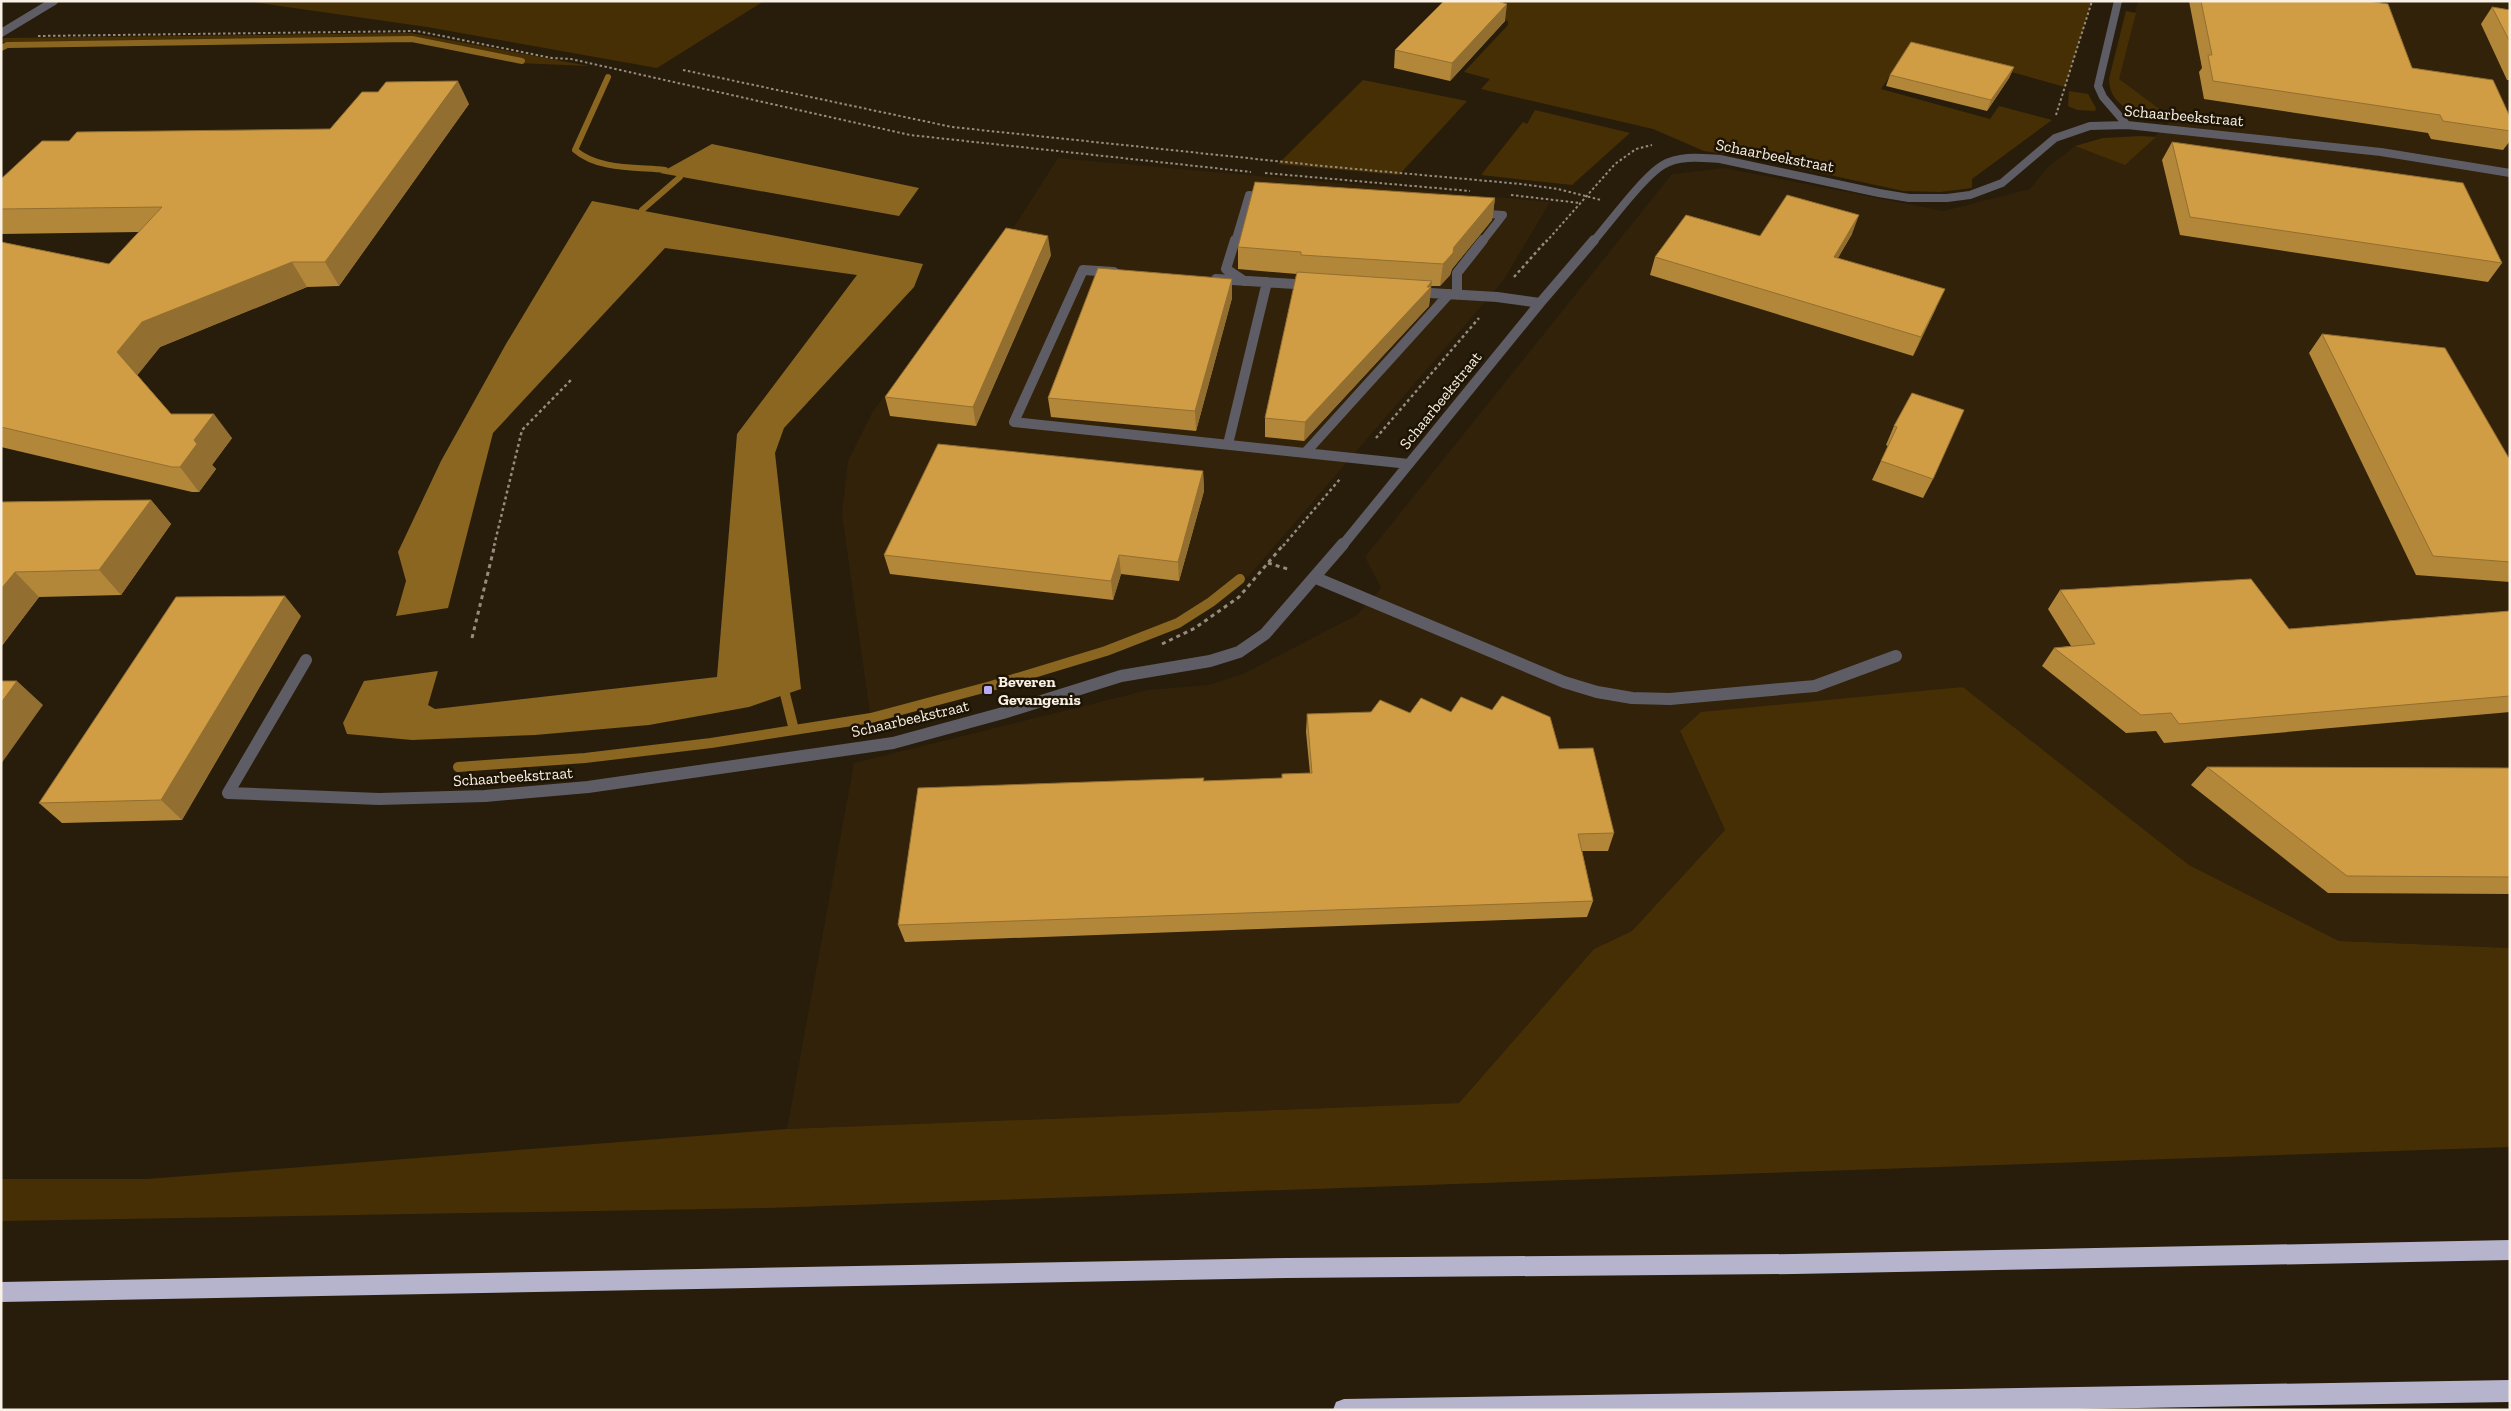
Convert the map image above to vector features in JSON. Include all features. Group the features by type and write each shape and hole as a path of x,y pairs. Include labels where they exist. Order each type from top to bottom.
{"highway":[{"path":"1,1292 1287,1268 1814,1263 2510,1250"},
{"path":"1344,1410 2510,1391"}],"street":[{"path":"1,33 54,1"},
{"path":"2118,1 2098,86 2103,97 2127,125"},
{"name":"Schaarbeekstraat","path":"306,660 228,793 379,799 486,796 588,787 894,742 1002,713 1121,676 1210,661 1239,652 1265,634 1316,578 1540,303 1650,174 1664,164 1690,157 1759,166 1909,198 1947,198 1970,195 2002,182 2055,138 2090,126 2127,125 2381,152 2510,173"},
{"path":"1244,281 1226,269 1249,196 1279,198"},
{"path":"1306,452 1453,294 1457,273 1503,215 1464,212"},
{"path":"1121,273 1082,270 1014,422 1409,464"},
{"path":"1206,278 1325,286"},
{"path":"1228,444 1267,282"},
{"path":"1401,291 1497,297 1540,303"},
{"path":"1316,578 1564,682 1597,692 1632,698 1670,699 1815,686 1896,656"}],"path":[{"path":"2052,120 2059,110 2092,1"},
{"path":"31,36 417,31 552,58 581,61 910,135 1084,156 1252,172"},
{"path":"683,70 952,127 1323,166 1521,184 1558,189 1624,206"},
{"path":"1154,648 1195,628 1239,598 1497,297 1615,164 1636,149 1653,145"},
{"path":"1261,173 1476,192"},
{"path":"1506,194 1554,198 1580,203"},
{"path":"472,638 522,430 571,380"}],"shaded area":[{"path":"246,1 764,1 657,68 427,27"},
{"path":"1452,1 2092,1 2065,87 1912,44 1881,89 1990,119 1999,106 2052,120 1972,179 1972,188 1940,192 1903,191 1752,158 1704,151 1653,129 1481,89 1490,79 1464,72 1508,25 1508,21 1475,14"},
{"path":"2138,1 2510,1 2510,948 2339,941 2189,865 1963,687 1680,732 1725,830 1632,931 1594,949 1459,1103 787,1129 854,763 1148,690 1208,685 1243,674 1357,615 1381,588 1365,557 1672,174 1724,168 1943,211 2030,189 2047,168 2075,146 2125,164 2173,119 2118,79"},
{"path":"2126,11 2136,13 2119,79 2173,119 2153,117 2132,111 2116,99 2111,90 2109,79"},
{"path":"411,33 589,66 518,63 525,59 414,37 4,42 1,44 1,39 5,38"},
{"path":"1363,80 1467,101 1399,175 1278,164"},
{"path":"2069,91 2088,94 2096,108 2095,111 2077,110 2068,106"},
{"path":"1535,110 1630,133 1572,185 1481,175 1523,122 1527,124"},
{"path":"2156,137 2125,165 2075,146 2103,138"},
{"path":"712,144 919,188 899,216 660,173"},
{"path":"1058,158 1550,202 1503,281 1247,578 1240,575 1209,601 1175,621 1103,649 989,684 870,714 842,514 848,461 873,411 1007,238"},
{"path":"592,201 923,264 914,287 784,428 775,453 801,689 749,707 649,725 535,735 412,740 347,734 343,723 364,681 438,671 428,705 435,709 717,677 737,434 857,275 665,248 493,433 448,608 396,616 406,581 398,552 441,461 506,344"},
{"path":"1963,687 2189,865 2339,941 2510,948 2510,1147 767,1208 1,1221 1,1179 147,1179 787,1129 1459,1103 1594,949 1632,931 1725,830 1680,731 1701,712"}],"building":[{"path":"1444,1 1497,1 1507,4 1452,63 1395,50"},
{"path":"2201,1 2368,1 2388,4 2412,68 2493,80 2510,117 2510,131 2443,121 2440,115 2213,81 2208,55 2212,55"},
{"path":"2492,7 2510,10 2510,42"},
{"path":"1911,42 2014,67 1991,100 1890,75"},
{"path":"458,81 325,262 292,262 142,322 117,352 171,414 214,414 194,440 197,444 180,467 172,467 1,427 1,242 109,264 162,207 1,209 1,179 42,141 69,141 77,132 330,129 362,92 378,92 386,82"},
{"path":"2172,142 2463,183 2502,263 2190,217"},
{"path":"1255,182 1495,198 1454,247 1453,253 1443,264 1301,255 1301,252 1238,247"},
{"path":"1787,195 1859,215 1834,257 1945,289 1921,337 1655,257 1686,215 1760,236"},
{"path":"1006,228 1048,236 973,407 885,397"},
{"path":"1098,268 1232,279 1195,411 1048,398"},
{"path":"1297,272 1432,281 1427,287 1431,287 1305,422 1265,418"},
{"path":"2322,334 2445,348 2510,460 2510,562 2433,556"},
{"path":"1912,393 1964,410 1933,479 1881,461 1897,427 1894,426"},
{"path":"938,444 1203,471 1178,562 1119,555 1111,581 884,555"},
{"path":"151,500 99,570 15,572 1,589 1,502"},
{"path":"2251,579 2289,629 2510,611 2510,696 2179,724 2171,713 2141,715 2054,648 2095,644 2060,590"},
{"path":"285,596 161,800 39,803 176,597"},
{"path":"1,681 17,681 1,703"},
{"path":"1502,696 1550,717 1559,749 1593,748 1614,833 1578,834 1593,901 898,925 918,788 1204,778 1203,781 1282,778 1282,774 1312,773 1307,714 1371,712 1380,700 1410,713 1421,698 1451,712 1461,697 1492,710"},
{"path":"2207,767 2510,768 2510,877 2347,876"}],"waterway":[{"path":"1,48 7,45 412,39 522,61"},
{"path":"608,77 575,150 595,161 606,164 630,168 665,170"},
{"path":"642,210 680,177"},
{"path":"458,767 585,758 711,743 871,718 991,686 1106,651 1178,623 1211,602 1240,579"},
{"path":"785,694 794,730"}],"place":[{"name":"Beveren Gevangenis","path":"988,690"}]}
